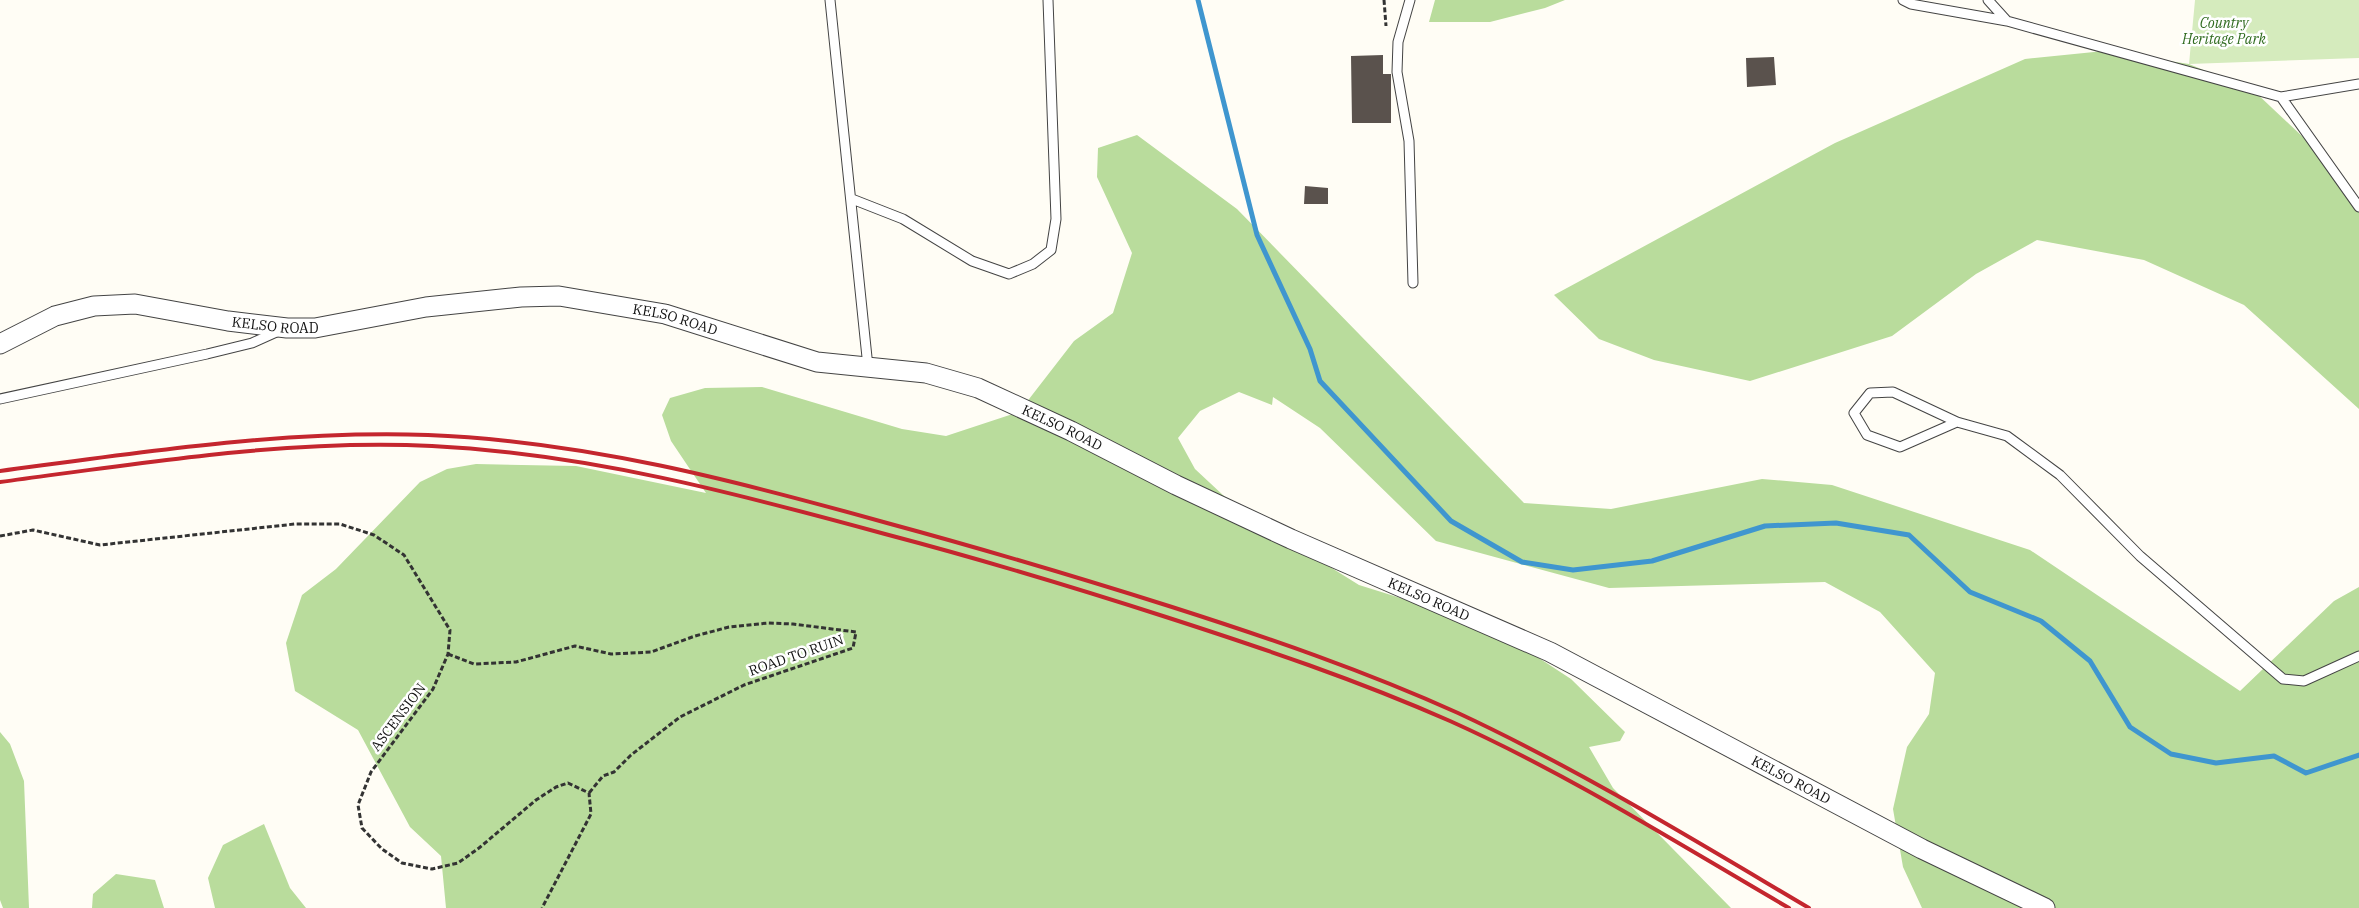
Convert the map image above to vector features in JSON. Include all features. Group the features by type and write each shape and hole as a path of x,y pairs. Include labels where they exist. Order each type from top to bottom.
{"street":[{"name":"KELSO ROAD","path":"0,344 55,316 94,306 135,304 228,321 287,328 315,328 426,307 521,297 559,296 665,314 817,362 926,373 978,388 1291,540 1550,652 1913,845 2045,908"}],"lane":[{"path":"830,0 868,367"},
{"path":"852,199 903,219 972,261 1009,274 1033,264 1051,250 1056,219 1048,0"},
{"path":"1410,0 1405,10 1398,42 1396,72 1409,141 1413,283"},
{"path":"1903,0 1911,4 2006,21 2282,97 2359,84"},
{"path":"1988,0 2006,21"},
{"path":"2282,97 2359,207"},
{"path":"0,399 252,343 287,328"},
{"path":"1957,422 1900,447 1867,436 1854,413 1870,393 1893,392 1957,422 2007,436 2060,474 2140,556 2283,679 2304,681 2359,656"}],"path":[{"path":"1384,0 1386,26"},
{"name":"ASCENSION","path":"0,536 34,530 100,545 295,524 340,524 374,535 404,555 450,630 448,654 433,689 371,772 358,805 362,828 382,849 402,862 432,869 458,863 479,848 536,800 556,787 568,783 589,792"},
{"name":"ROAD TO RUIN","path":"448,654 474,664 516,662 575,646 611,654 651,652 695,636 729,627 768,623 793,624 856,632 852,648 744,685 680,717 631,755 614,772 603,776 589,792"},
{"path":"542,908 591,814 589,792"}],"green space":[{"path":"1435,0 1565,0 1545,8 1490,22 1429,22"},
{"name":"Country Heritage Park","path":"2195,0 2359,0 2359,58 2189,64"},
{"path":"2104,51 2189,64 2254,91 2304,138 2359,203 2359,409 2244,305 2144,260 2037,240 1976,274 1892,336 1750,381 1654,360 1599,339 1554,295 1835,143 2025,59"},
{"path":"1137,135 1237,209 1524,503 1611,509 1762,479 1832,485 2030,550 2240,691 2334,601 2359,587 2359,908 1922,908 1903,867 1893,809 1907,747 1929,714 1935,673 1880,612 1825,582 1609,588 1436,541 1320,428 1273,397 1272,405 1239,392 1200,411 1178,438 1195,469 1239,510 1359,585 1490,626 1571,679 1625,732 1620,741 1589,747 1613,788 1731,908 446,908 441,856 410,827 358,730 295,691 286,643 302,595 336,569 420,482 447,469 476,464 576,466 706,493 671,441 662,415 670,398 705,388 762,387 902,429 946,436 1019,412 1074,341 1113,313 1132,253 1097,177 1098,148"},
{"path":"0,732 10,744 24,781 29,908 3,908 0,900"},
{"path":"264,824 290,888 306,908 215,908 208,878 223,845"},
{"path":"116,874 155,880 164,908 92,908 93,894"}],"building":[{"path":"1383,55 1383,74 1391,74 1391,123 1352,123 1351,56"},
{"path":"1774,57 1776,85 1747,87 1746,58"},
{"path":"1305,186 1328,188 1328,204 1304,204"}],"waterway":[{"path":"1198,0 1257,235 1310,349 1320,381 1451,521 1522,562 1573,570 1652,561 1765,526 1836,523 1909,535 1970,592 2041,621 2090,661 2130,727 2171,754 2216,763 2274,756 2306,773 2359,755"}],"railway":[{"path":"0,471 213,444 267,439 374,434 428,435 545,445 603,454 717,478 923,533 1101,585 1245,631 1388,683 1458,713 1548,758 1680,831 1809,908"},
{"path":"0,482 215,454 323,446 378,445 490,450 548,457 717,490 991,563 1061,584 1309,665 1380,692 1450,721 1537,763 1622,810 1789,908"}]}
